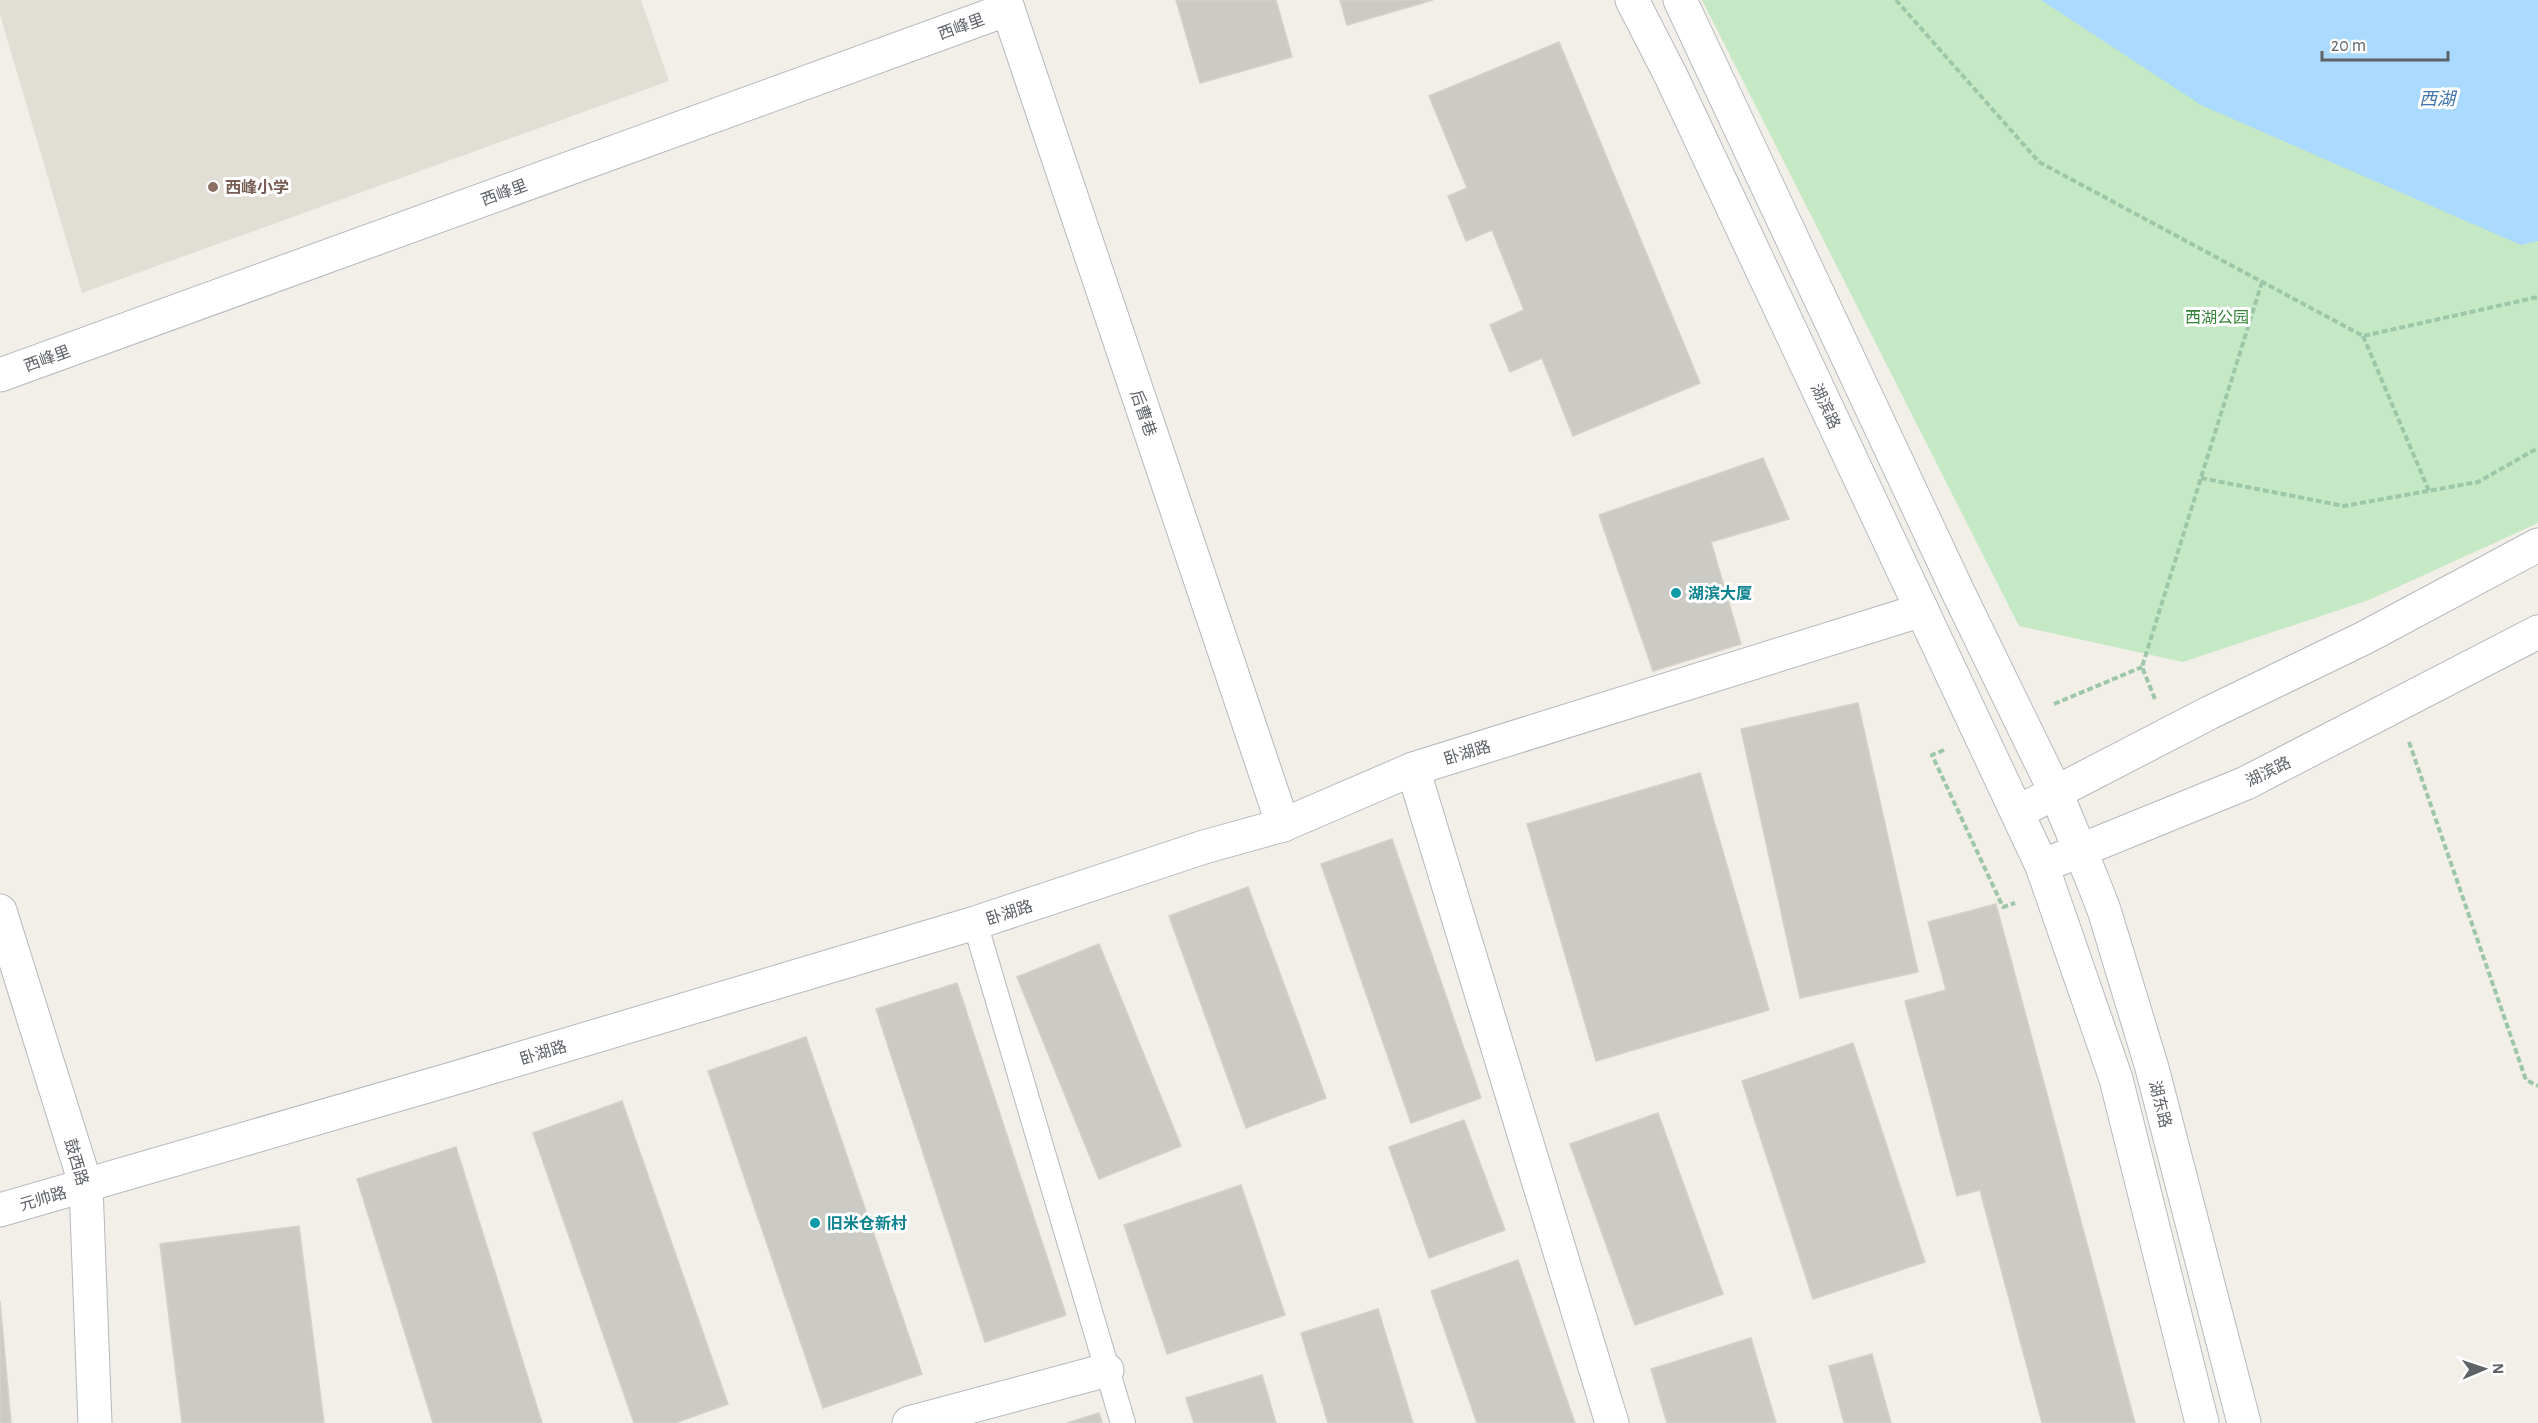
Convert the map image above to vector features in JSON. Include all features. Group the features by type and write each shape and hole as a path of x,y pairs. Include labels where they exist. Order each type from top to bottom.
{"street":[{"name":"湖滨路","path":"1632,0 1676,87 2042,866 2246,783 2538,632"},
{"path":"1680,0 1959,594 2056,793"},
{"name":"西峰里","path":"0,375 1006,5"},
{"name":"后曹巷","path":"1006,5 1283,825"},
{"path":"2018,812 2209,713 2364,638 2538,545"},
{"name":"卧湖路","path":"86,1186 975,923 1204,847 1283,825 1413,769 1922,609"},
{"path":"1413,769 1612,1423"},
{"name":"湖东路","path":"2056,793 2104,910 2152,1068 2244,1423"},
{"path":"2042,866 2116,1079 2202,1423"},
{"name":"鼓西路","path":"0,911 86,1186 95,1423"},
{"name":"元帅路","path":"0,1210 86,1186"},
{"path":"909,1423 1107,1370"}],"lane":[{"path":"975,923 1124,1423"}],"path":[{"path":"1896,0 2039,162 2363,336 2429,491"},
{"path":"2142,667 2262,282"},
{"path":"2363,336 2538,297"},
{"path":"2201,478 2344,506 2478,482 2538,448"},
{"path":"2397,706 2526,1080 2538,1086"}],"shaded area":[{"name":"西峰小学","path":"0,0 641,0 669,81 82,293 0,15"}],"green space":[{"name":"西湖公园","path":"1702,0 2538,0 2538,523 2369,600 2183,662 2019,626"}],"water":[{"name":"西湖","path":"2041,0 2538,0 2538,241 2521,245 2201,105"}],"building":[{"path":"1176,0 1276,0 1292,57 1200,83"},
{"path":"1340,0 1433,0 1347,25"},
{"path":"1559,42 1700,383 1573,436 1542,358 1510,372 1490,325 1524,310 1492,230 1466,241 1448,196 1467,188 1429,96"},
{"name":"湖滨大厦","path":"1763,458 1789,519 1711,542 1741,644 1653,671 1599,515"},
{"path":"1858,703 1918,972 1800,998 1741,729"},
{"path":"1700,773 1769,1010 1596,1061 1527,824"},
{"path":"1392,839 1481,1098 1411,1123 1321,864"},
{"path":"1248,887 1326,1098 1246,1128 1169,916"},
{"path":"1996,904 2135,1423 2042,1423 1980,1190 1957,1196 1905,1001 1946,990 1928,922"},
{"path":"1099,944 1181,1146 1099,1179 1017,977"},
{"path":"957,983 1066,1315 985,1342 876,1009"},
{"name":"旧米仓新村","path":"806,1037 922,1374 823,1408 708,1071"},
{"path":"1853,1043 1925,1262 1813,1299 1742,1081"},
{"path":"622,1101 728,1404 675,1423 634,1423 533,1133"},
{"path":"1658,1113 1723,1294 1635,1325 1570,1144"},
{"path":"1464,1120 1505,1230 1429,1258 1389,1147"},
{"path":"456,1147 542,1423 433,1423 357,1179"},
{"path":"1241,1185 1285,1315 1167,1354 1124,1225"},
{"path":"299,1226 324,1423 182,1423 160,1244"},
{"path":"1518,1260 1575,1423 1477,1423 1431,1291"},
{"path":"0,1301 11,1423 0,1423"},
{"path":"1378,1309 1413,1423 1328,1423 1301,1333"},
{"path":"1751,1338 1776,1423 1667,1423 1651,1369"},
{"path":"1872,1354 1891,1423 1844,1423 1829,1366"},
{"path":"1262,1375 1276,1423 1194,1423 1186,1398"},
{"path":"1099,1413 1102,1423 1067,1423"}],"place":[{"name":"西峰小学","path":"213,187"},
{"name":"湖滨大厦","path":"1676,593"},
{"name":"旧米仓新村","path":"815,1223"}]}
